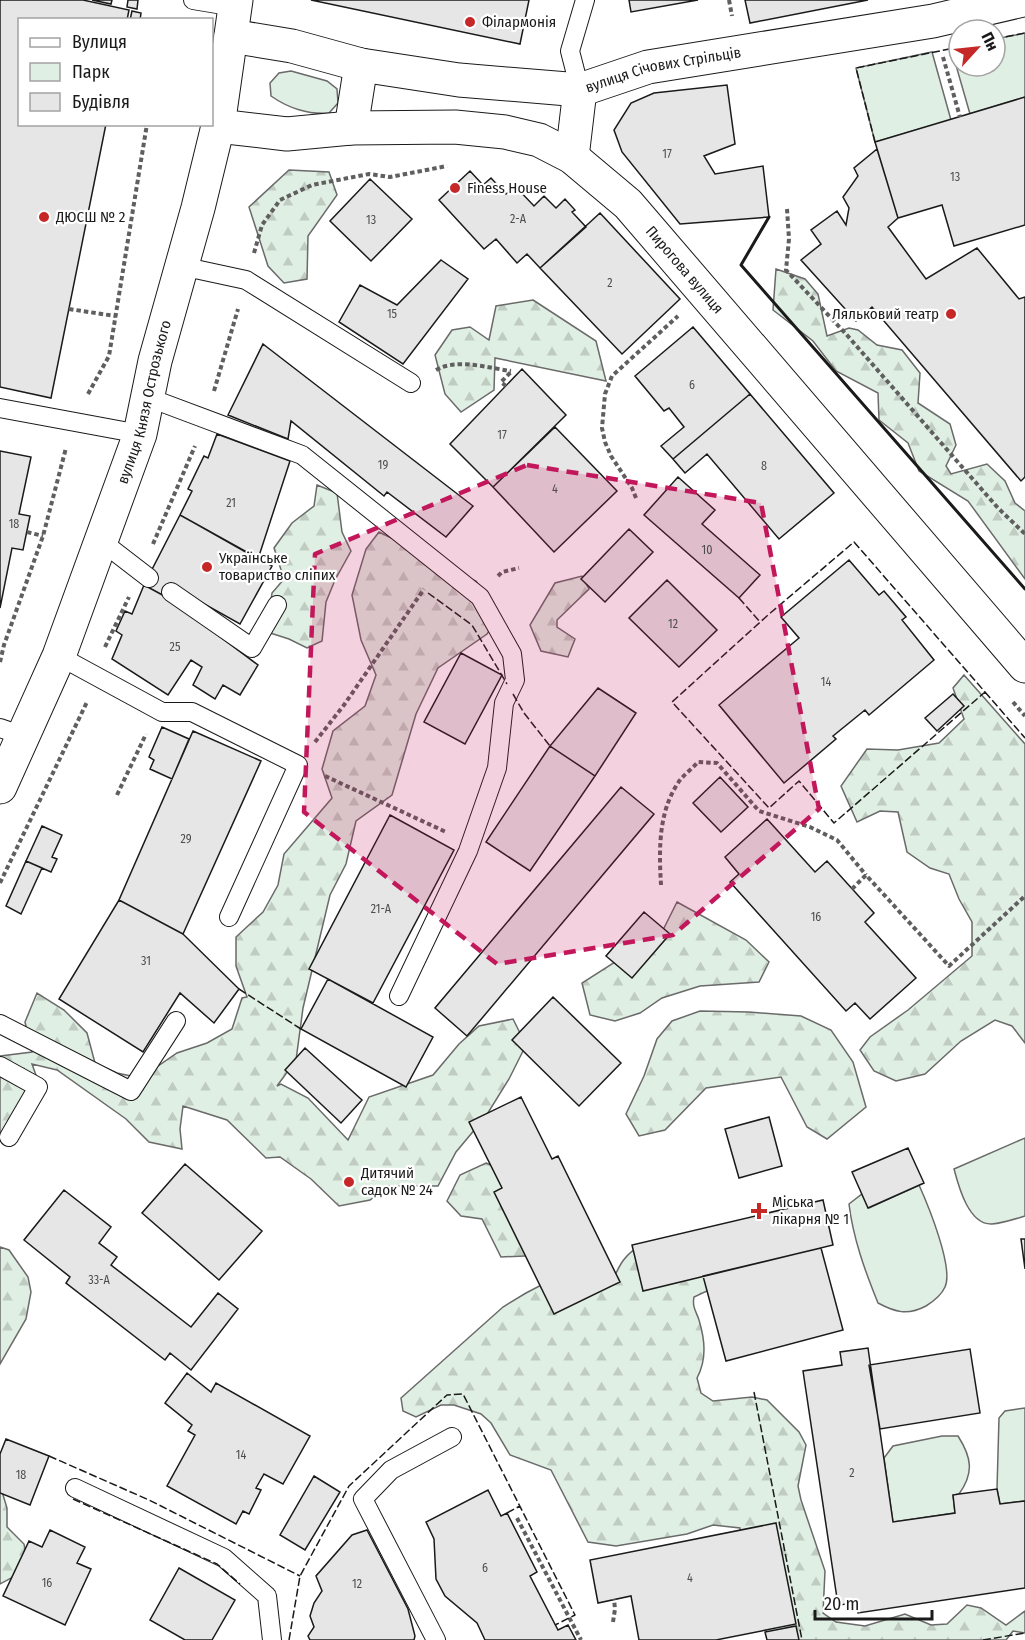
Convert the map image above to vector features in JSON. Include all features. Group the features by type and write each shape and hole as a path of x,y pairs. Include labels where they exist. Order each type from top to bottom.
{"street":[{"name":"вулиця Січових Стрільців","path":"234,14 292,46 361,65 459,80 580,90 648,67 933,21 1023,0"},
{"name":"вулиця Князя Острозького","path":"0,786 11,732 59,656 140,434 155,361 218,126 234,14"},
{"path":"351,128 361,65"},
{"path":"572,157 580,90"},
{"name":"Пирогова вулиця","path":"218,126 286,134 351,128 455,127 505,132 539,140 572,157 628,204 1025,666"}],"lane":[{"path":"193,0 234,14"},
{"path":"580,90 570,51 585,0"},
{"path":"181,266 246,280 411,383"},
{"path":"147,397 302,455 480,597 512,654 515,680 504,703 497,768 471,843 399,996"},
{"path":"0,408 140,434"},
{"path":"101,541 145,575"},
{"path":"171,592 252,648 277,605"},
{"path":"59,656 162,712 192,712 297,765 229,917"},
{"path":"0,1024 131,1091 176,1022"},
{"path":"0,1066 38,1087 9,1137"},
{"path":"436,1640 363,1499 391,1470 452,1437"},
{"path":"75,1488 224,1558 267,1596 273,1640"}],"path":[{"path":"933,21 960,117"},
{"path":"0,883 99,677 103,653 145,575 206,419 262,225 280,200 312,185 369,174 390,177 452,165"},
{"path":"787,209 789,239 786,270 846,334 998,508 1025,534"},
{"path":"69,309 115,316"},
{"path":"636,498 632,488 610,456 605,442 602,428 605,394 612,376 681,314"},
{"path":"411,383 445,365 470,365 511,371 501,382 506,386"},
{"path":"27,532 43,536"},
{"path":"297,765 344,705 440,566"},
{"path":"1011,700 1025,716"},
{"path":"117,795 141,745"},
{"path":"661,885 659,847 665,811 678,783 698,762 717,763 759,811 810,827 837,840 949,966 1025,896"},
{"path":"318,773 471,843"},
{"path":"852,889 867,875"},
{"path":"517,1518 581,1640"},
{"path":"613,1622 614,1599"}],"highlighted area":[{"path":"527,465 761,503 819,809 673,935 497,964 304,812 315,554"}],"green space":[{"path":"1025,33 1025,97 970,114 960,78 1007,78 1007,37"},
{"path":"932,52 951,120 875,142 856,68"},
{"path":"291,71 327,81 337,89 338,103 329,113 314,113 284,104 271,96 270,83 279,73"},
{"path":"289,170 329,172 337,195 308,236 307,279 284,283 268,266 249,207"},
{"path":"776,269 805,279 818,294 827,336 849,328 858,330 877,345 902,350 920,373 918,403 950,424 956,445 946,466 951,474 987,464 1005,481 1015,503 1025,511 1025,579 968,501 919,471 908,443 879,420 878,393 836,371 813,341 773,310"},
{"path":"533,300 596,341 606,381 495,358 494,390 461,412 445,394 435,355 452,330 470,327 489,340 496,306"},
{"path":"317,485 337,493 342,532 351,551 326,602 322,641 307,648 267,632 272,593 284,579 274,548 292,523 314,506"},
{"path":"379,532 416,550 432,564 476,581 498,618 487,634 438,668 416,714 392,795 356,821 346,864 330,895 303,1008 296,1060 277,1086 281,1084 308,1098 348,1140 369,1097 433,1075 459,1044 479,1026 513,1019 526,1045 509,1079 486,1116 456,1152 438,1186 389,1186 370,1200 339,1206 311,1179 280,1157 266,1158 227,1120 183,1106 180,1129 182,1149 149,1142 126,1119 57,1070 32,1064 42,1092 0,1141 0,1056 32,1052 25,1022 37,993 64,1010 87,1033 95,1063 117,1073 131,1076 155,1068 177,1053 207,1043 232,1029 242,998 247,997 236,966 236,937 263,912 278,885 284,854 332,798 322,769 333,731 365,706 376,675 361,640 352,595 366,549"},
{"path":"582,576 589,589 557,620 557,627 575,639 568,657 541,651 530,625 555,583"},
{"path":"964,675 1025,744 1025,1043 1012,1026 995,1020 961,1041 925,1074 896,1081 874,1071 860,1050 870,1037 908,1010 972,956 972,922 949,874 930,868 907,852 898,812 880,811 857,822 841,786 867,749 898,750 939,743 964,719 953,688"},
{"path":"677,902 746,940 769,962 759,982 700,986 662,998 640,1013 615,1021 590,1015 582,983 662,932"},
{"path":"700,1011 801,1016 831,1030 853,1062 866,1107 827,1139 807,1127 781,1077 706,1088 665,1130 639,1136 626,1114 644,1076 657,1039 672,1021"},
{"path":"1025,1138 1025,1216 992,1224 984,1223 971,1212 966,1204 954,1169"},
{"path":"486,1163 535,1185 547,1255 501,1257 482,1219 461,1216 447,1201 460,1175"},
{"path":"919,1185 939,1236 947,1278 945,1287 932,1302 913,1311 901,1312 878,1303 860,1254 849,1204 862,1194 869,1208"},
{"path":"641,1246 711,1277 707,1291 694,1297 694,1306 704,1342 704,1357 697,1378 701,1393 713,1401 752,1397 767,1400 799,1432 806,1445 798,1486 825,1571 823,1613 836,1622 865,1626 905,1614 931,1625 947,1624 967,1605 981,1608 1006,1625 1025,1611 1025,1633 1013,1631 1006,1640 770,1640 753,1612 745,1588 740,1528 713,1525 687,1534 616,1546 588,1542 551,1470 510,1455 491,1423 481,1414 454,1405 441,1405 416,1417 403,1411 401,1398 503,1307 549,1281 610,1286 625,1258"},
{"path":"0,1247 9,1250 28,1277 31,1292 26,1319 0,1364"},
{"path":"1025,1408 1025,1501 1000,1504 997,1489 999,1418 1005,1411"},
{"path":"942,1436 958,1436 968,1458 967,1479 959,1494 953,1495 955,1513 893,1522 884,1458 893,1446"},
{"path":"0,1485 7,1508 7,1527 24,1544 27,1558 17,1575 0,1584"}],"building":[{"name":"ДЮСШ № 2","path":"0,0 83,0 129,10 127,18 18,18 18,126 106,126 51,398 0,387"},
{"path":"92,0 112,0 111,4"},
{"path":"128,0 138,0 137,9 127,7"},
{"name":"Філармонія","path":"311,0 529,0 520,44"},
{"path":"629,0 698,0 631,12"},
{"path":"745,0 868,0 750,23"},
{"path":"132,11 141,13 140,18 130,18"},
{"path":"727,85 735,144 704,156 715,174 763,166 769,217 680,224 622,152 614,130 631,103 654,93"},
{"path":"1025,97 1025,225 954,246 942,205 898,218 875,142"},
{"name":"Ляльковий театр","path":"877,149 898,218 888,227 926,279 977,248 1019,299 1025,297 1025,477 1021,481 872,307 856,321 801,260 821,244 811,230 837,211 846,225 849,208 843,197 858,176 854,168"},
{"path":"470,171 483,185 491,178 506,194 515,186 534,206 544,196 556,208 565,199 575,210 572,212 586,227 540,268 527,254 517,263 496,239 484,249 439,200"},
{"path":"370,179 412,219 371,261 330,221"},
{"path":"600,213 680,299 622,354 540,268"},
{"path":"441,260 468,279 403,364 339,322 360,285 397,305"},
{"path":"693,327 750,394 673,459 661,446 684,427 669,408 664,411 635,376"},
{"path":"263,344 473,506 446,537 387,492 384,496 291,421 288,439 228,415"},
{"path":"522,369 566,415 493,487 450,444"},
{"path":"750,394 834,493 779,539 707,454 685,473 673,459"},
{"path":"555,427 617,491 554,552 493,487"},
{"path":"217,434 290,461 258,559 180,515 192,491 188,489 204,456 208,458"},
{"path":"0,451 31,457 19,514 30,516 23,550 12,548 0,608"},
{"path":"678,477 715,510 702,524 760,575 739,598 644,515"},
{"path":"180,515 272,566 240,624 174,587 168,598 144,585"},
{"path":"629,529 653,552 605,602 581,579"},
{"path":"849,560 879,595 884,591 906,617 902,620 934,660 869,715 865,710 833,736 836,739 784,783 719,705 799,638 781,617"},
{"path":"667,580 717,630 679,667 629,618"},
{"path":"144,585 168,598 258,665 240,695 223,685 215,699 193,685 202,667 191,660 168,695 112,659 122,635 116,631 125,611 132,614"},
{"path":"461,653 502,675 465,744 424,722"},
{"path":"598,688 636,713 595,776 550,746"},
{"path":"953,694 964,706 937,731 925,718"},
{"path":"162,727 189,739 172,779 150,769 154,760 149,757"},
{"path":"193,731 261,761 183,934 119,900"},
{"path":"550,746 595,776 530,871 486,842"},
{"path":"720,777 748,807 721,832 693,803"},
{"path":"621,787 654,814 467,1036 435,1008"},
{"path":"390,815 454,850 373,1003 309,969"},
{"path":"767,819 815,872 827,861 874,913 865,922 916,978 870,1019 855,1003 846,1011 730,882 739,874 725,857"},
{"path":"42,826 62,835 52,857 57,859 51,872 26,861"},
{"path":"26,861 42,868 21,914 6,906"},
{"path":"119,900 183,934 239,989 214,1023 180,993 143,1052 59,999"},
{"path":"644,912 670,934 632,978 606,956"},
{"path":"328,979 433,1037 406,1087 301,1029"},
{"path":"553,997 621,1063 579,1106 512,1040"},
{"path":"305,1048 362,1100 341,1123 285,1070"},
{"path":"521,1097 552,1159 558,1156 620,1282 554,1314 494,1192 502,1188 469,1122"},
{"path":"769,1117 782,1166 739,1178 725,1129"},
{"path":"908,1148 924,1183 868,1208 852,1172"},
{"path":"185,1164 262,1231 219,1280 142,1213"},
{"path":"64,1190 111,1227 99,1243 117,1257 111,1265 191,1327 218,1293 238,1309 191,1370 170,1353 165,1360 66,1283 70,1277 24,1240"},
{"path":"823,1200 833,1245 643,1291 632,1245"},
{"path":"1021,1239 1025,1239 1025,1269"},
{"path":"821,1248 843,1330 726,1361 703,1276"},
{"path":"868,1348 893,1522 955,1513 953,1495 959,1494 997,1489 1000,1504 1025,1501 1025,1588 858,1613 856,1603 838,1605 803,1371 842,1365 840,1352"},
{"path":"970,1349 980,1413 880,1429 869,1365"},
{"path":"187,1373 211,1392 216,1383 310,1436 283,1484 264,1474 256,1488 261,1490 249,1514 243,1511 236,1524 167,1486 195,1435 188,1431 192,1425 165,1403"},
{"path":"6,1439 49,1456 30,1505 0,1493 0,1454"},
{"path":"314,1476 340,1492 305,1550 280,1535"},
{"path":"488,1490 501,1516 507,1513 537,1572 530,1576 558,1630 568,1625 576,1640 485,1640 477,1623 445,1596 436,1579 434,1539 426,1522"},
{"path":"776,1523 796,1624 716,1640 639,1640 631,1596 598,1603 590,1560"},
{"path":"50,1530 85,1547 77,1563 91,1569 65,1625 3,1596 29,1541 42,1547"},
{"path":"367,1530 408,1609 414,1640 310,1640 308,1636 314,1627 310,1616 314,1603 322,1591 316,1576 352,1535"},
{"path":"179,1568 235,1600 212,1640 185,1640 150,1620"},
{"path":"796,1626 799,1640 767,1640 765,1632"}],"fence":[{"path":"1007,37 1025,33"},
{"path":"875,142 856,68 947,49"},
{"path":"854,542 985,692 834,823 799,781 769,808 672,702 768,615 854,542"},
{"path":"428,593 472,625 507,684"},
{"path":"739,598 760,622"},
{"path":"985,692 1025,738"},
{"path":"513,694 524,713 550,746"},
{"path":"239,989 301,1029"},
{"path":"754,1392 802,1640"},
{"path":"289,1640 300,1576 349,1486 447,1395 463,1394 575,1615 555,1625"},
{"path":"49,1456 149,1500 300,1576"},
{"path":"73,1499 217,1564 240,1584"},
{"path":"507,1513 520,1506"},
{"path":"983,1640 1025,1633"}],"wall":[{"path":"769,217 741,265 1025,589"}],"place":[{"name":"Філармонія","path":"470,22"},
{"name":"Finess House","path":"455,188"},
{"name":"ДЮСШ № 2","path":"44,217"},
{"name":"Ляльковий театр","path":"951,314"},
{"name":"Українське товариство сліпих","path":"207,567"},
{"name":"Дитячий садок № 24","path":"349,1182"},
{"name":"Міська лікарня № 1","path":"759,1211"}]}
